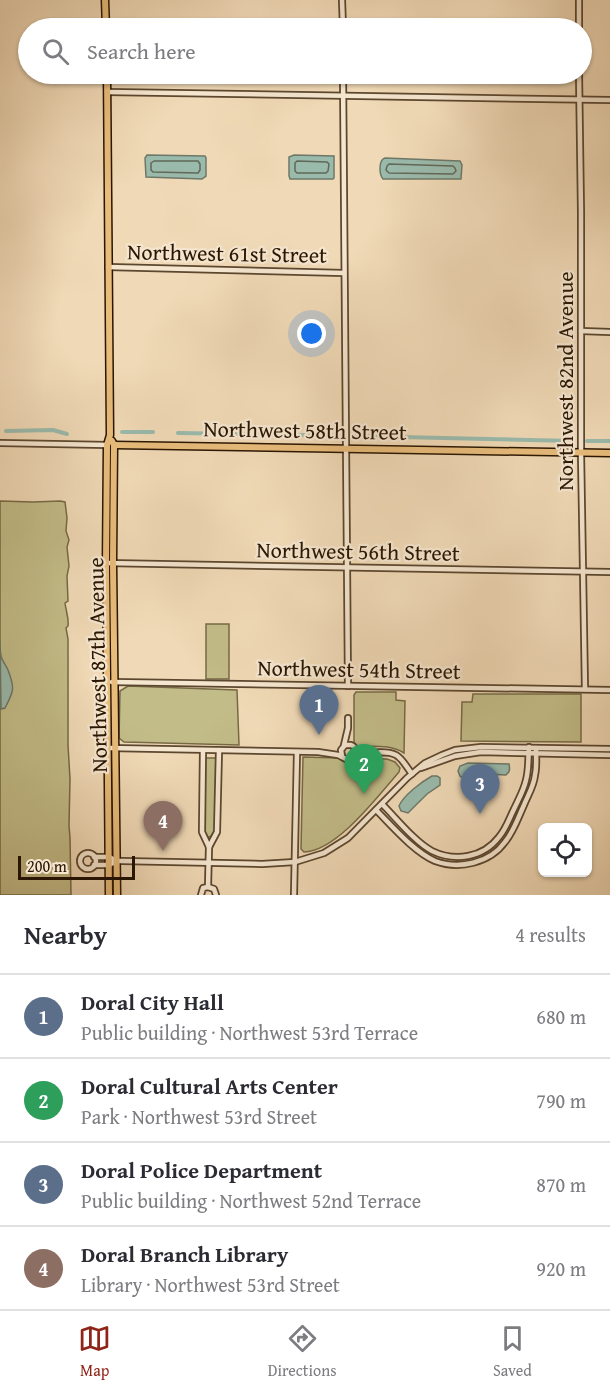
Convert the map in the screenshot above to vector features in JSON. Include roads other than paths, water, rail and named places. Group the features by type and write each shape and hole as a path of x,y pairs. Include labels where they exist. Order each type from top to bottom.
{"main road":[{"path":"105,0 106,18"},
{"name":"Northwest 87th Avenue","path":"107,84 112,682 109,895"},
{"name":"Northwest 58th Street","path":"110,445 610,453"},
{"name":"Northwest 87th Avenue","path":"112,748 117,895"}],"street":[{"path":"342,0 343,18"},
{"path":"579,0 579,18"},
{"path":"343,84 348,686"},
{"name":"Northwest 82nd Avenue","path":"579,84 585,689"},
{"path":"107,92 610,100"},
{"name":"Northwest 61st Street","path":"108,267 344,273"},
{"path":"581,331 610,332"},
{"name":"Northwest 58th Street","path":"0,443 110,445"},
{"name":"Northwest 56th Street","path":"110,563 610,572"},
{"name":"Northwest 54th Street","path":"112,682 610,690"},
{"path":"342,756 340,752 348,729 348,718"},
{"path":"348,729 355,757"},
{"path":"112,748 318,752 334,750 349,744 372,753"},
{"path":"109,861 91,868 82,866 80,861 86,854 109,861 283,864 295,862 318,855 348,838 412,774 435,758 455,750 481,747 528,750"},
{"path":"419,769 451,757 481,752 610,749"},
{"path":"203,750 202,828 203,837 209,847 208,887"},
{"path":"209,847 217,832 219,750"},
{"path":"451,757 455,750"},
{"path":"382,804 425,846 452,857 475,855 489,847 500,837 507,826 527,776 528,750"},
{"path":"536,750 610,754"},
{"path":"376,810 429,858 447,864 464,864 484,859 501,848 513,829 535,776 536,750"},
{"path":"294,895 297,752"},
{"path":"318,752 342,756 347,760 372,753 391,753 397,755 412,774"},
{"path":"521,793 528,796"},
{"path":"203,837 208,839 215,837"},
{"path":"94,857 94,865"},
{"path":"201,895 203,888 208,887 214,889 216,895"}],"water":[{"path":"147,155 205,156 206,176 202,179 146,177 145,158"},
{"path":"294,155 334,156 334,178 290,179 289,157"},
{"path":"385,158 460,161 461,179 383,179 380,166"},
{"path":"0,648 12,681 12,693 5,708 1,709"},
{"path":"468,763 509,764 509,770 506,775 485,774 461,777 458,771 460,766"},
{"path":"432,776 440,778 440,785 408,813 401,811 399,806 404,798"}],"waterway":[{"path":"6,431 53,430 67,434"},
{"path":"122,432 153,432"},
{"path":"178,433 244,434"},
{"path":"255,434 340,436"},
{"path":"356,436 573,441"},
{"path":"587,441 610,441"}],"place":[{"name":"Doral City Hall","path":"319,735"},
{"name":"Doral Cultural Arts Center","path":"364,794"},
{"name":"Doral Police Department","path":"480,814"},
{"name":"Doral Branch Library","path":"163,851"}]}
